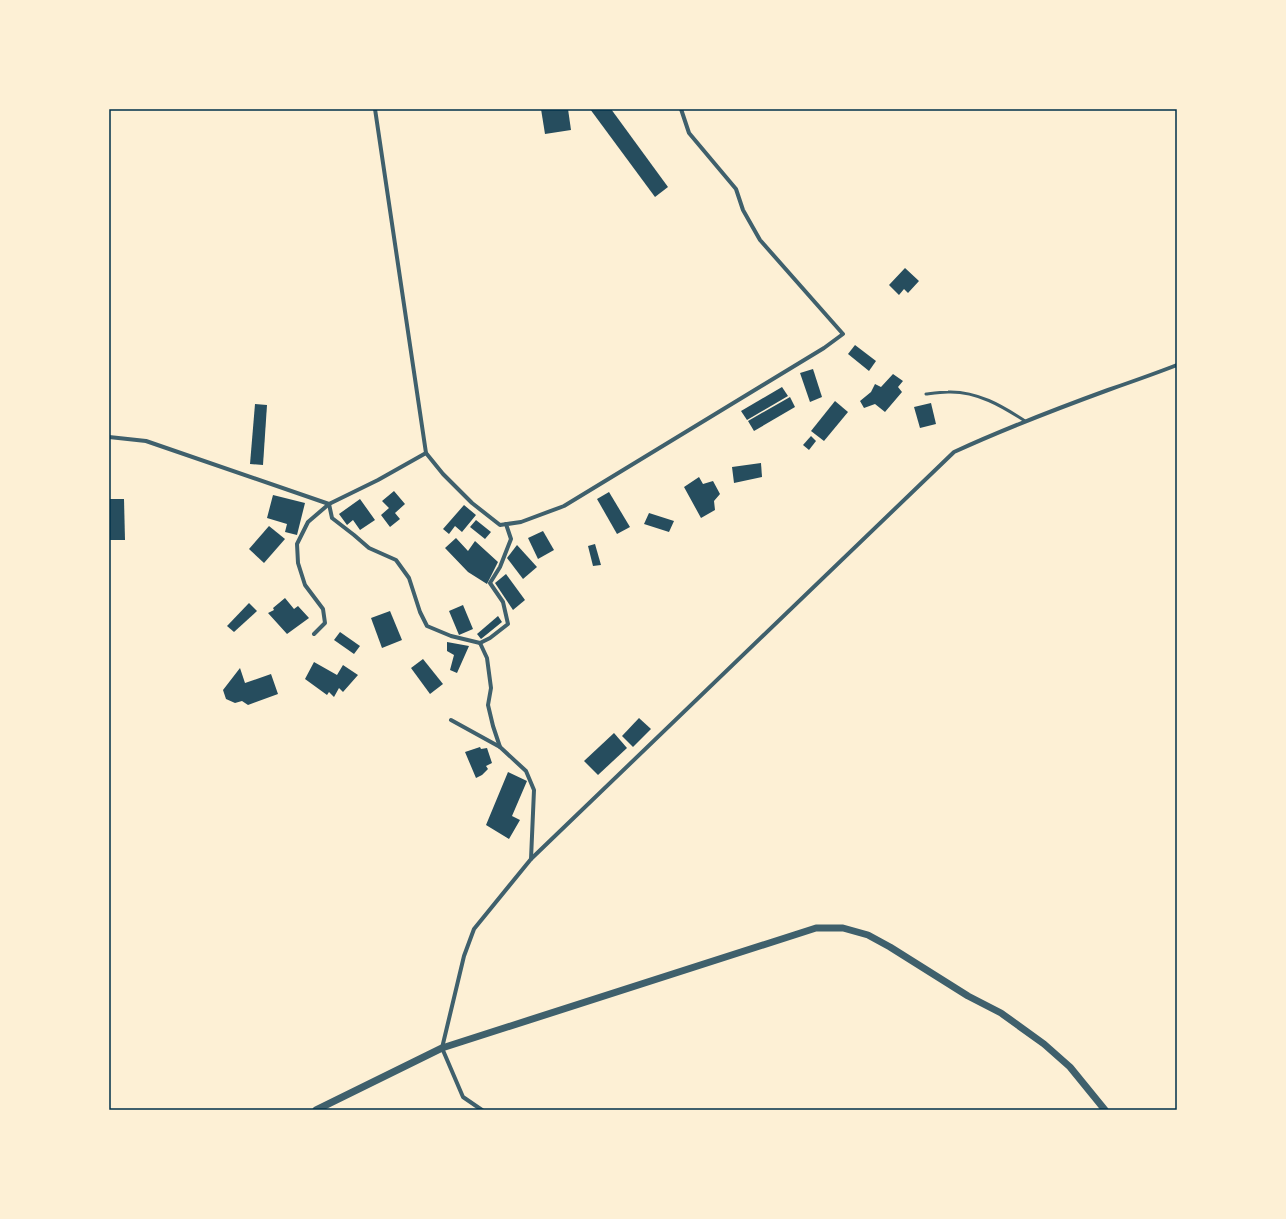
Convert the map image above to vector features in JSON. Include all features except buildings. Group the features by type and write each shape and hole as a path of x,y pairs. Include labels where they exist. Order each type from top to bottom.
{"street":[{"path":"376,109 426,453 472,503 500,525 521,522 564,506 817,352 843,334 760,240 743,210 736,189 689,133 681,109"},
{"path":"482,1110 462,1096 442,1048 464,956 474,929 531,860 954,452 1026,421 1177,365"},
{"path":"109,437 146,441 329,504"},
{"path":"314,634 325,623 323,609 305,585 298,563 297,544 308,522 329,504 378,480 426,453"},
{"path":"329,504 332,518 368,548 396,560 409,578 420,612 427,626 451,636 480,643 490,638 508,624 503,602 490,583 500,567 511,539 506,524"},
{"path":"480,643 487,658 491,688 488,705 500,747"},
{"path":"451,720 500,747 526,772 534,790 531,860"},
{"path":"316,1110 442,1048 816,928 843,928 868,935 890,947 968,996 1002,1014 1044,1044 1070,1067 1105,1110"}],"lane":[{"path":"926,394 949,391 978,396 1001,406 1026,421"}]}
